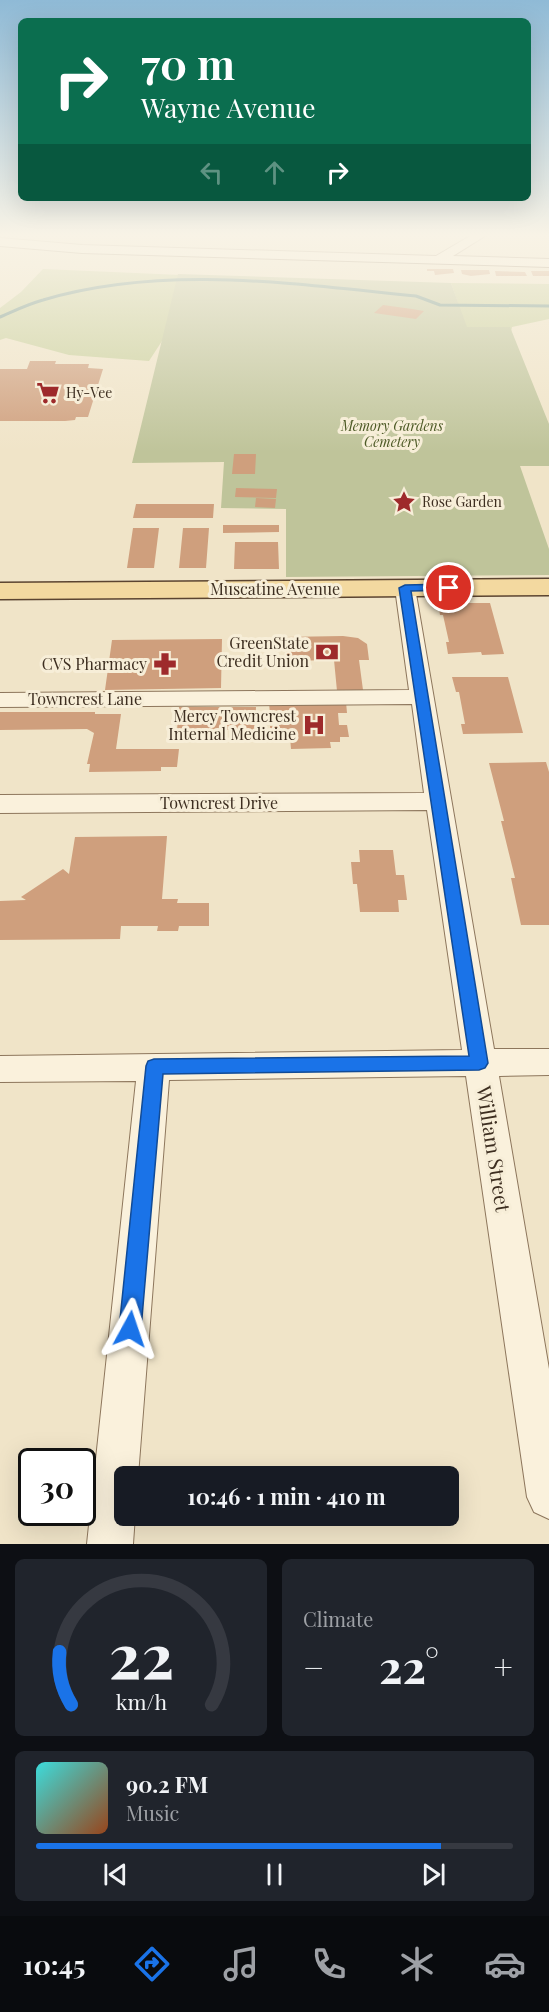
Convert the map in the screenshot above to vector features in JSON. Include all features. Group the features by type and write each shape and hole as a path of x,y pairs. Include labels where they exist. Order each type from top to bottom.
{"main road":[{"name":"Muscatine Avenue","path":"0,591 549,587"}],"street":[{"name":"William Street","path":"405,588 549,1497"},
{"name":"Towncrest Lane","path":"0,700 422,697"},
{"name":"Towncrest Drive","path":"0,804 438,801"},
{"path":"0,1069 549,1062"},
{"path":"110,1544 154,1066"}],"green space":[{"path":"0,308 183,308 149,361 69,355 6,338 0,340"},
{"name":"Memory Gardens Cemetery","path":"170,308 460,308 467,327 510,327 549,424 549,466 520,466 549,549 549,575 286,577 286,509 221,508 224,462 132,463"},
{"path":"458,308 549,308 549,319 512,327 510,337 471,332 457,321"}],"building":[{"path":"380,308 424,311 416,319 374,313"},
{"name":"Hy-Vee","path":"30,361 89,364 88,368 103,369 88,417 76,417 75,420 65,421 0,421 0,369 27,369"},
{"path":"234,454 256,454 255,474 232,474"},
{"path":"236,488 277,489 276,498 235,497"},
{"path":"256,498 276,499 275,508 255,507"},
{"path":"136,504 214,504 213,518 133,518"},
{"path":"223,525 279,525 279,532 223,533"},
{"path":"133,528 159,528 154,568 127,568"},
{"path":"183,528 209,528 206,568 179,568"},
{"path":"235,542 278,542 279,569 234,569"},
{"path":"438,603 490,603 504,654 482,655 481,652 448,654 446,642 449,642"},
{"name":"GreenState Credit Union","path":"285,637 358,638 367,644 369,660 359,660 363,690 337,691 334,660 287,661"},
{"name":"CVS Pharmacy","path":"222,639 221,688 105,690 112,640"},
{"path":"452,677 508,677 523,733 463,734 461,724 465,724 459,692 456,692"},
{"path":"346,702 347,713 338,713 339,725 347,725 349,737 340,737 340,742 330,742 331,748 291,749 290,737 271,737 270,726 279,726 278,713 270,714 269,703"},
{"path":"179,707 256,707 255,730 177,730"},
{"path":"0,712 121,714 116,749 179,749 177,767 161,767 161,771 89,772 90,764 87,764 94,733 87,729 0,730"},
{"path":"546,762 549,772 549,925 521,925 511,878 515,878 501,821 504,821 489,763"},
{"path":"167,836 162,899 178,899 177,903 209,903 209,926 179,926 178,931 157,931 158,926 121,926 120,939 0,940 0,901 26,900 21,897 63,869 69,874 75,837"},
{"path":"359,850 393,850 396,875 404,875 407,900 398,900 399,912 360,912 357,884 353,884 351,862 360,862"}],"waterway":[{"path":"0,317 21,308"}],"place":[{"name":"Hy-Vee","path":"48,393"},
{"name":"Rose Garden","path":"404,502"},
{"name":"GreenState Credit Union","path":"327,652"},
{"name":"CVS Pharmacy","path":"165,664"},
{"name":"Mercy Towncrest Internal Medicine","path":"314,725"}],"route":[{"path":"130,1329 154,1066 479,1063 405,588 449,588"}]}
